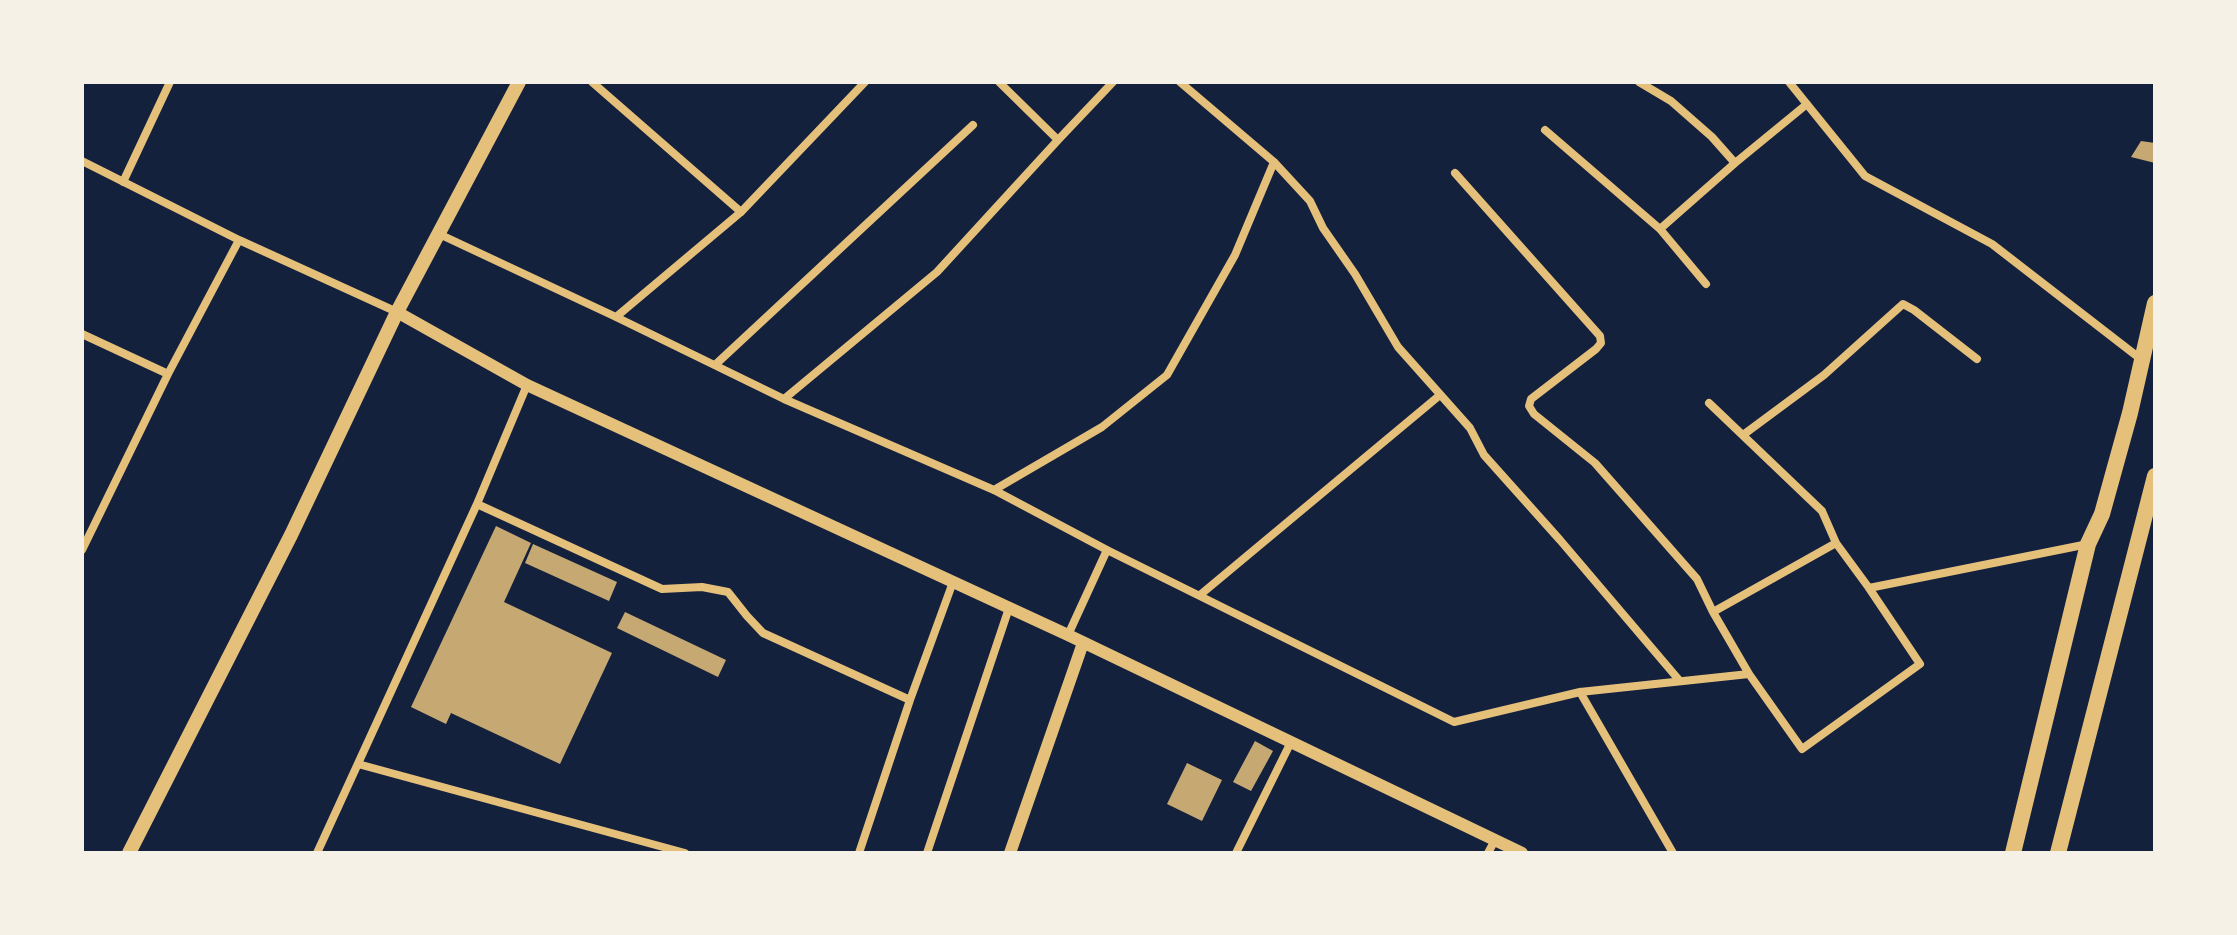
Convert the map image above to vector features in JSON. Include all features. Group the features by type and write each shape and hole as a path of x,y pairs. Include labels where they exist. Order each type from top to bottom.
{"main road":[{"path":"129,853 291,535 397,312 519,82"},
{"path":"2013,853 2088,544 2102,514 2155,303"},
{"path":"2058,853 2155,476"}],"street":[{"path":"123,182 170,82"},
{"path":"592,82 741,212"},
{"path":"616,317 741,212 865,82"},
{"path":"999,82 1058,140"},
{"path":"784,399 937,272 1113,82"},
{"path":"1180,82 1274,162 1310,201 1323,228 1355,274 1398,347 1470,428 1484,455 1679,680"},
{"path":"1639,82 1671,101 1712,137 1735,163"},
{"path":"1789,82 1865,176 1992,244 2143,360"},
{"path":"1660,229 1807,104"},
{"path":"715,365 973,125"},
{"path":"1545,130 1660,229 1706,284"},
{"path":"82,161 239,240 397,312 527,385 1068,635 1522,853"},
{"path":"994,490 1102,427 1167,375 1235,255 1274,162"},
{"path":"1455,173 1600,336 1601,343 1596,349 1531,399 1529,406 1534,414 1595,463 1697,579 1749,674 1802,749 1920,664 1836,543 1822,511 1709,403"},
{"path":"439,234 784,399 994,490 1107,550 1454,722 1580,692 1749,674"},
{"path":"82,550 168,374 239,240"},
{"path":"1743,435 1824,375 1903,304 1977,359"},
{"path":"82,334 168,374"},
{"path":"317,853 477,504 527,385"},
{"path":"1200,595 1440,395"},
{"path":"477,504 662,589 702,587 728,592 763,633 910,700"},
{"path":"1713,612 1836,543"},
{"path":"1869,588 2088,544"},
{"path":"1068,635 1107,550"},
{"path":"859,853 953,582"},
{"path":"927,853 1009,608"},
{"path":"1010,853 1083,643"},
{"path":"1580,692 1673,853"},
{"path":"1236,853 1291,742"},
{"path":"358,764 685,853"},
{"path":"1488,853 1495,840"}],"building":[{"path":"2141,141 2155,143 2155,163 2131,157"},
{"path":"496,526 531,543 504,602 612,653 560,764 451,713 446,724 411,707"},
{"path":"533,544 617,582 609,601 525,563"},
{"path":"625,612 726,660 718,677 617,628"},
{"path":"1255,741 1273,751 1251,791 1233,782"},
{"path":"1187,763 1222,780 1202,821 1167,804"}]}
